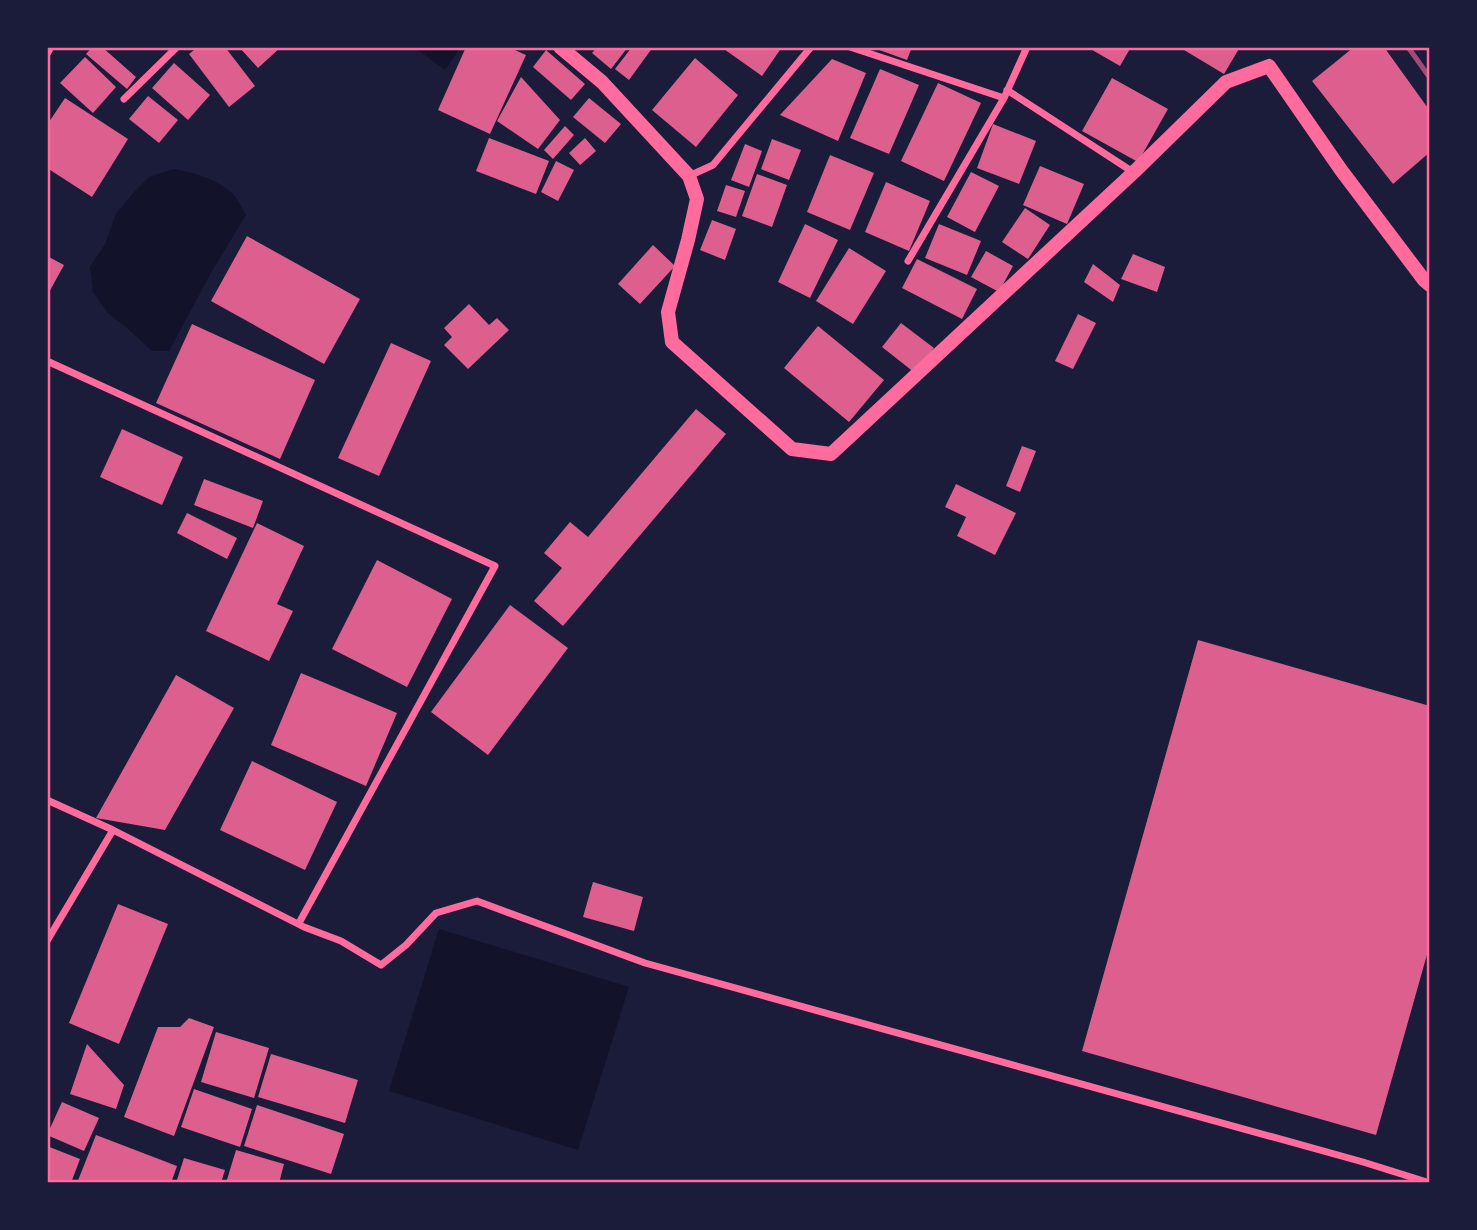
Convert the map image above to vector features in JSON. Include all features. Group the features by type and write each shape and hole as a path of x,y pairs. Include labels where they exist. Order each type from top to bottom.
{"main road":[{"path":"560,47 602,82 689,176 696,199 668,312 672,342 792,449 831,454 1134,172 1226,82 1269,66 1340,170 1430,285"}],"street":[{"path":"47,54 51,47"},
{"path":"124,99 177,47"},
{"path":"689,176 713,165 811,47"},
{"path":"850,47 1005,94 1134,172"},
{"path":"908,261 1005,94 1027,47"},
{"path":"47,361 495,566 299,923"},
{"path":"47,800 113,830 304,927 341,941 381,965 406,946 436,913 477,901 645,963 1363,1162 1430,1183"},
{"path":"47,941 113,830"}],"shaded area":[{"path":"414,47 461,47 445,70"},
{"path":"174,169 225,187 237,199 246,215 169,351 152,351 108,313 93,292 90,267 105,244 116,214 134,192 149,177"},
{"path":"439,929 629,987 578,1150 389,1091"}],"building":[{"path":"92,47 102,47 136,77 127,89 86,54"},
{"path":"198,47 225,47 255,86 229,107 189,54"},
{"path":"239,47 281,47 258,68"},
{"path":"466,47 508,47 526,55 490,134 438,110"},
{"path":"597,47 628,47 611,69 592,53"},
{"path":"632,47 653,47 629,80 615,69"},
{"path":"721,47 782,47 762,76"},
{"path":"871,47 912,47 907,60"},
{"path":"1087,47 1131,47 1120,66"},
{"path":"1179,47 1240,47 1224,74"},
{"path":"1354,47 1384,47 1430,111 1430,152 1393,184 1312,81"},
{"path":"546,50 585,84 571,100 533,67"},
{"path":"85,57 116,87 93,113 60,83"},
{"path":"695,58 738,95 696,147 652,110"},
{"path":"832,59 866,73 838,141 780,115"},
{"path":"174,63 210,95 188,120 152,88"},
{"path":"880,69 919,85 889,154 850,138"},
{"path":"521,77 560,120 538,149 497,121"},
{"path":"1112,78 1168,109 1138,162 1082,131"},
{"path":"938,83 981,103 944,181 901,161"},
{"path":"148,96 178,120 159,143 129,119"},
{"path":"65,98 128,139 92,197 47,168 47,125"},
{"path":"589,98 621,124 605,143 573,117"},
{"path":"993,124 1036,141 1019,184 977,168"},
{"path":"565,126 574,135 553,159 544,150"},
{"path":"489,138 549,161 536,194 476,171"},
{"path":"585,138 596,151 580,165 569,153"},
{"path":"772,139 801,150 789,180 761,169"},
{"path":"745,144 762,151 749,187 731,180"},
{"path":"830,155 874,173 850,230 807,212"},
{"path":"556,161 574,170 558,201 541,192"},
{"path":"1040,166 1084,184 1067,224 1023,205"},
{"path":"971,172 999,186 975,232 947,217"},
{"path":"757,174 787,185 772,227 742,216"},
{"path":"886,182 930,201 909,251 865,232"},
{"path":"726,185 745,191 736,217 717,211"},
{"path":"1025,208 1050,225 1028,259 1002,242"},
{"path":"712,220 736,229 725,260 700,250"},
{"path":"805,224 838,240 810,298 778,282"},
{"path":"939,224 981,241 967,275 925,258"},
{"path":"247,236 360,299 324,364 211,301"},
{"path":"653,245 675,266 640,304 618,284"},
{"path":"849,248 886,271 853,324 816,301"},
{"path":"986,251 1013,266 999,292 971,277"},
{"path":"1133,254 1165,267 1157,292 1121,279"},
{"path":"47,256 64,265 47,296"},
{"path":"917,259 977,289 962,319 902,288"},
{"path":"1093,264 1120,285 1113,302 1084,282"},
{"path":"469,304 489,325 497,318 509,330 468,369 444,345 452,337 444,328"},
{"path":"1078,314 1096,323 1073,369 1055,361"},
{"path":"901,323 934,348 915,373 882,347"},
{"path":"192,324 315,380 280,459 156,403"},
{"path":"818,326 884,380 849,422 784,368"},
{"path":"391,343 431,361 379,476 338,458"},
{"path":"696,409 726,434 563,626 534,601 562,568 544,553 570,522 588,537"},
{"path":"122,429 183,457 162,505 100,477"},
{"path":"1022,446 1036,451 1020,492 1006,486"},
{"path":"204,479 263,501 253,528 194,505"},
{"path":"956,484 1016,513 995,555 957,536 966,517 945,507"},
{"path":"187,513 237,538 227,559 177,533"},
{"path":"257,523 304,546 277,604 293,611 269,661 206,631"},
{"path":"377,560 452,599 407,687 332,649"},
{"path":"510,605 568,648 488,755 431,712"},
{"path":"1198,640 1430,706 1430,944 1376,1135 1082,1051"},
{"path":"301,673 397,713 366,786 271,745"},
{"path":"176,675 234,708 165,830 96,818"},
{"path":"252,761 337,802 305,870 220,830"},
{"path":"593,882 643,897 634,931 583,917"},
{"path":"118,904 168,924 119,1044 69,1023"},
{"path":"189,1018 214,1027 174,1136 124,1117 158,1027 180,1027"},
{"path":"216,1032 269,1048 254,1098 201,1082"},
{"path":"87,1044 124,1085 116,1109 70,1094"},
{"path":"271,1054 358,1080 345,1123 258,1097"},
{"path":"194,1089 252,1109 240,1147 181,1127"},
{"path":"62,1102 99,1118 84,1151 47,1135"},
{"path":"257,1105 344,1134 331,1174 244,1146"},
{"path":"96,1135 177,1166 171,1183 77,1183"},
{"path":"47,1146 80,1159 71,1183 47,1183"},
{"path":"236,1150 284,1164 279,1183 226,1183"},
{"path":"184,1158 225,1170 221,1183 176,1183"}],"railway":[{"path":"1408,47 1430,78"}]}
